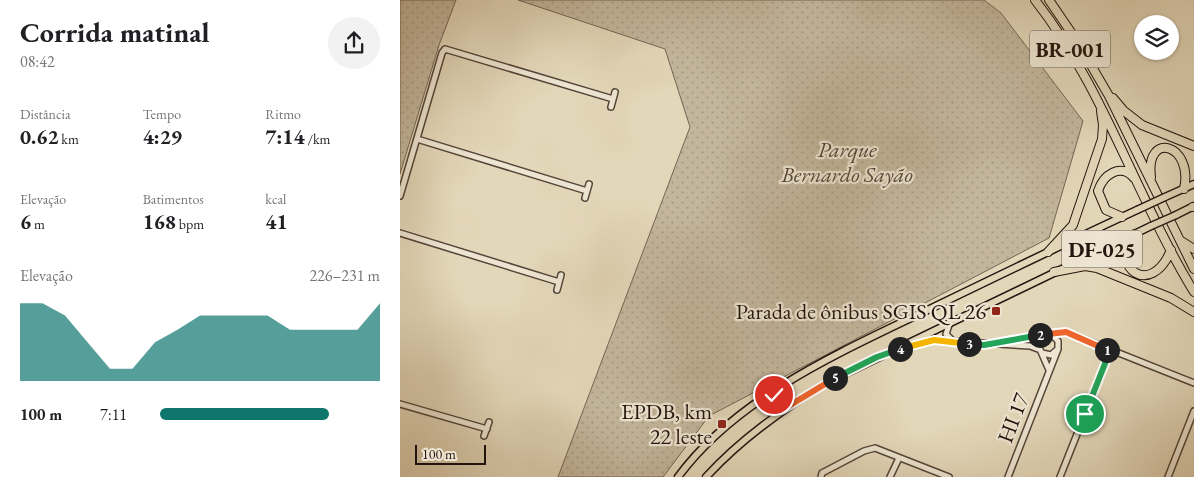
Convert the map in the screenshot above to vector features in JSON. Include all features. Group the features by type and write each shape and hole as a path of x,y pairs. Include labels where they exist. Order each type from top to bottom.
{"highway":[{"name":"BR-001","path":"1035,0 1060,31 1099,102 1170,250 1194,292"},
{"name":"BR-001","path":"1049,0 1078,41 1109,96 1194,270"},
{"path":"1109,96 1142,125 1194,146"},
{"path":"1048,252 1072,225 1099,152 1103,126 1099,102"},
{"path":"1151,184 1149,165 1151,158 1155,152 1164,147 1174,147 1183,154 1188,162 1190,171 1184,189"},
{"path":"1122,217 1112,214 1102,205 1098,191 1101,183 1107,175 1115,171 1126,171 1133,175 1140,186"},
{"path":"1135,234 1126,244 1125,251 1126,260 1130,267 1137,272 1151,275 1158,271 1163,266 1170,250"},
{"path":"1176,236 1186,246 1194,249"},
{"path":"1054,272 1085,266 1097,268 1149,288 1194,312"}],"main road":[{"name":"DF-025","path":"678,477 715,438 756,403 818,363 1194,184"},
{"name":"DF-025","path":"706,477 745,439 782,410 826,383 1054,272 1194,207"},
{"path":"782,410 770,407 770,399 789,382"}],"street":[{"path":"400,196 442,53 445,49 614,99"},
{"path":"611,106 616,92"},
{"path":"417,139 587,191"},
{"path":"585,198 589,184"},
{"path":"400,233 559,282"},
{"path":"557,290 561,275"},
{"path":"951,322 946,334 957,343"},
{"path":"984,345 1062,332 1194,383"},
{"path":"1047,334 1056,338 1058,347"},
{"path":"1040,351 1038,340 1047,334"},
{"path":"877,357 924,342 1023,346 1051,355 1064,337 1071,335"},
{"name":"HI 17","path":"1008,477 1058,347"},
{"name":"HI 17","path":"1040,351 1049,371"},
{"path":"1060,477 1110,351"},
{"path":"400,404 486,429"},
{"path":"1168,477 1194,411"},
{"path":"484,436 488,422"},
{"path":"821,477 822,473 875,448 949,477"},
{"path":"890,477 899,458"},
{"path":"932,477 934,471"}],"green space":[{"path":"400,0 456,0 439,45 400,174"},
{"name":"Parque Bernardo Sayão","path":"518,0 984,0 1001,13 1083,121 1049,238 709,416 663,477 558,477 690,127 665,49"}],"place":[{"name":"Parada de ônibus SGIS QL 26","path":"996,311"},
{"name":"EPDB, km 22 leste","path":"722,424"}],"route":[{"path":"774,395 770,399 770,407 782,410 826,383 877,357 924,342 934,340 984,345 1035,335 1066,332 1110,351 1085,414"}]}
